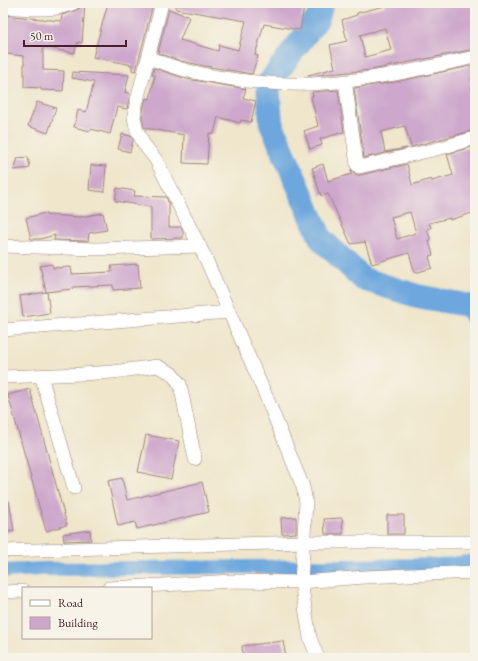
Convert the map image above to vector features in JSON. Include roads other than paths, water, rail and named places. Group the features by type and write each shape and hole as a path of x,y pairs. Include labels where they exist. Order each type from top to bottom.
{"street":[{"path":"3,7 50,8 64,7 74,3"},
{"path":"162,3 136,104 134,117 136,128 143,143 156,160 200,246 266,396 303,487 306,502 301,579 310,638 318,658"},
{"path":"148,58 189,71 258,82 310,84 370,78 475,57"},
{"path":"345,81 357,165 359,167 441,148 475,138"},
{"path":"3,246 96,249 200,246"},
{"path":"3,330 229,312"},
{"path":"3,377 113,372 157,366 171,373 180,384 195,459"},
{"path":"41,376 74,488"},
{"path":"3,551 303,547 475,542"},
{"path":"127,587 233,581 475,572"},
{"path":"3,592 22,591"}],"waterway":[{"path":"322,3 318,18 268,84 271,123 321,239 363,279 417,296 471,306 475,315"},
{"path":"3,571 41,569 445,565 475,561"}]}
